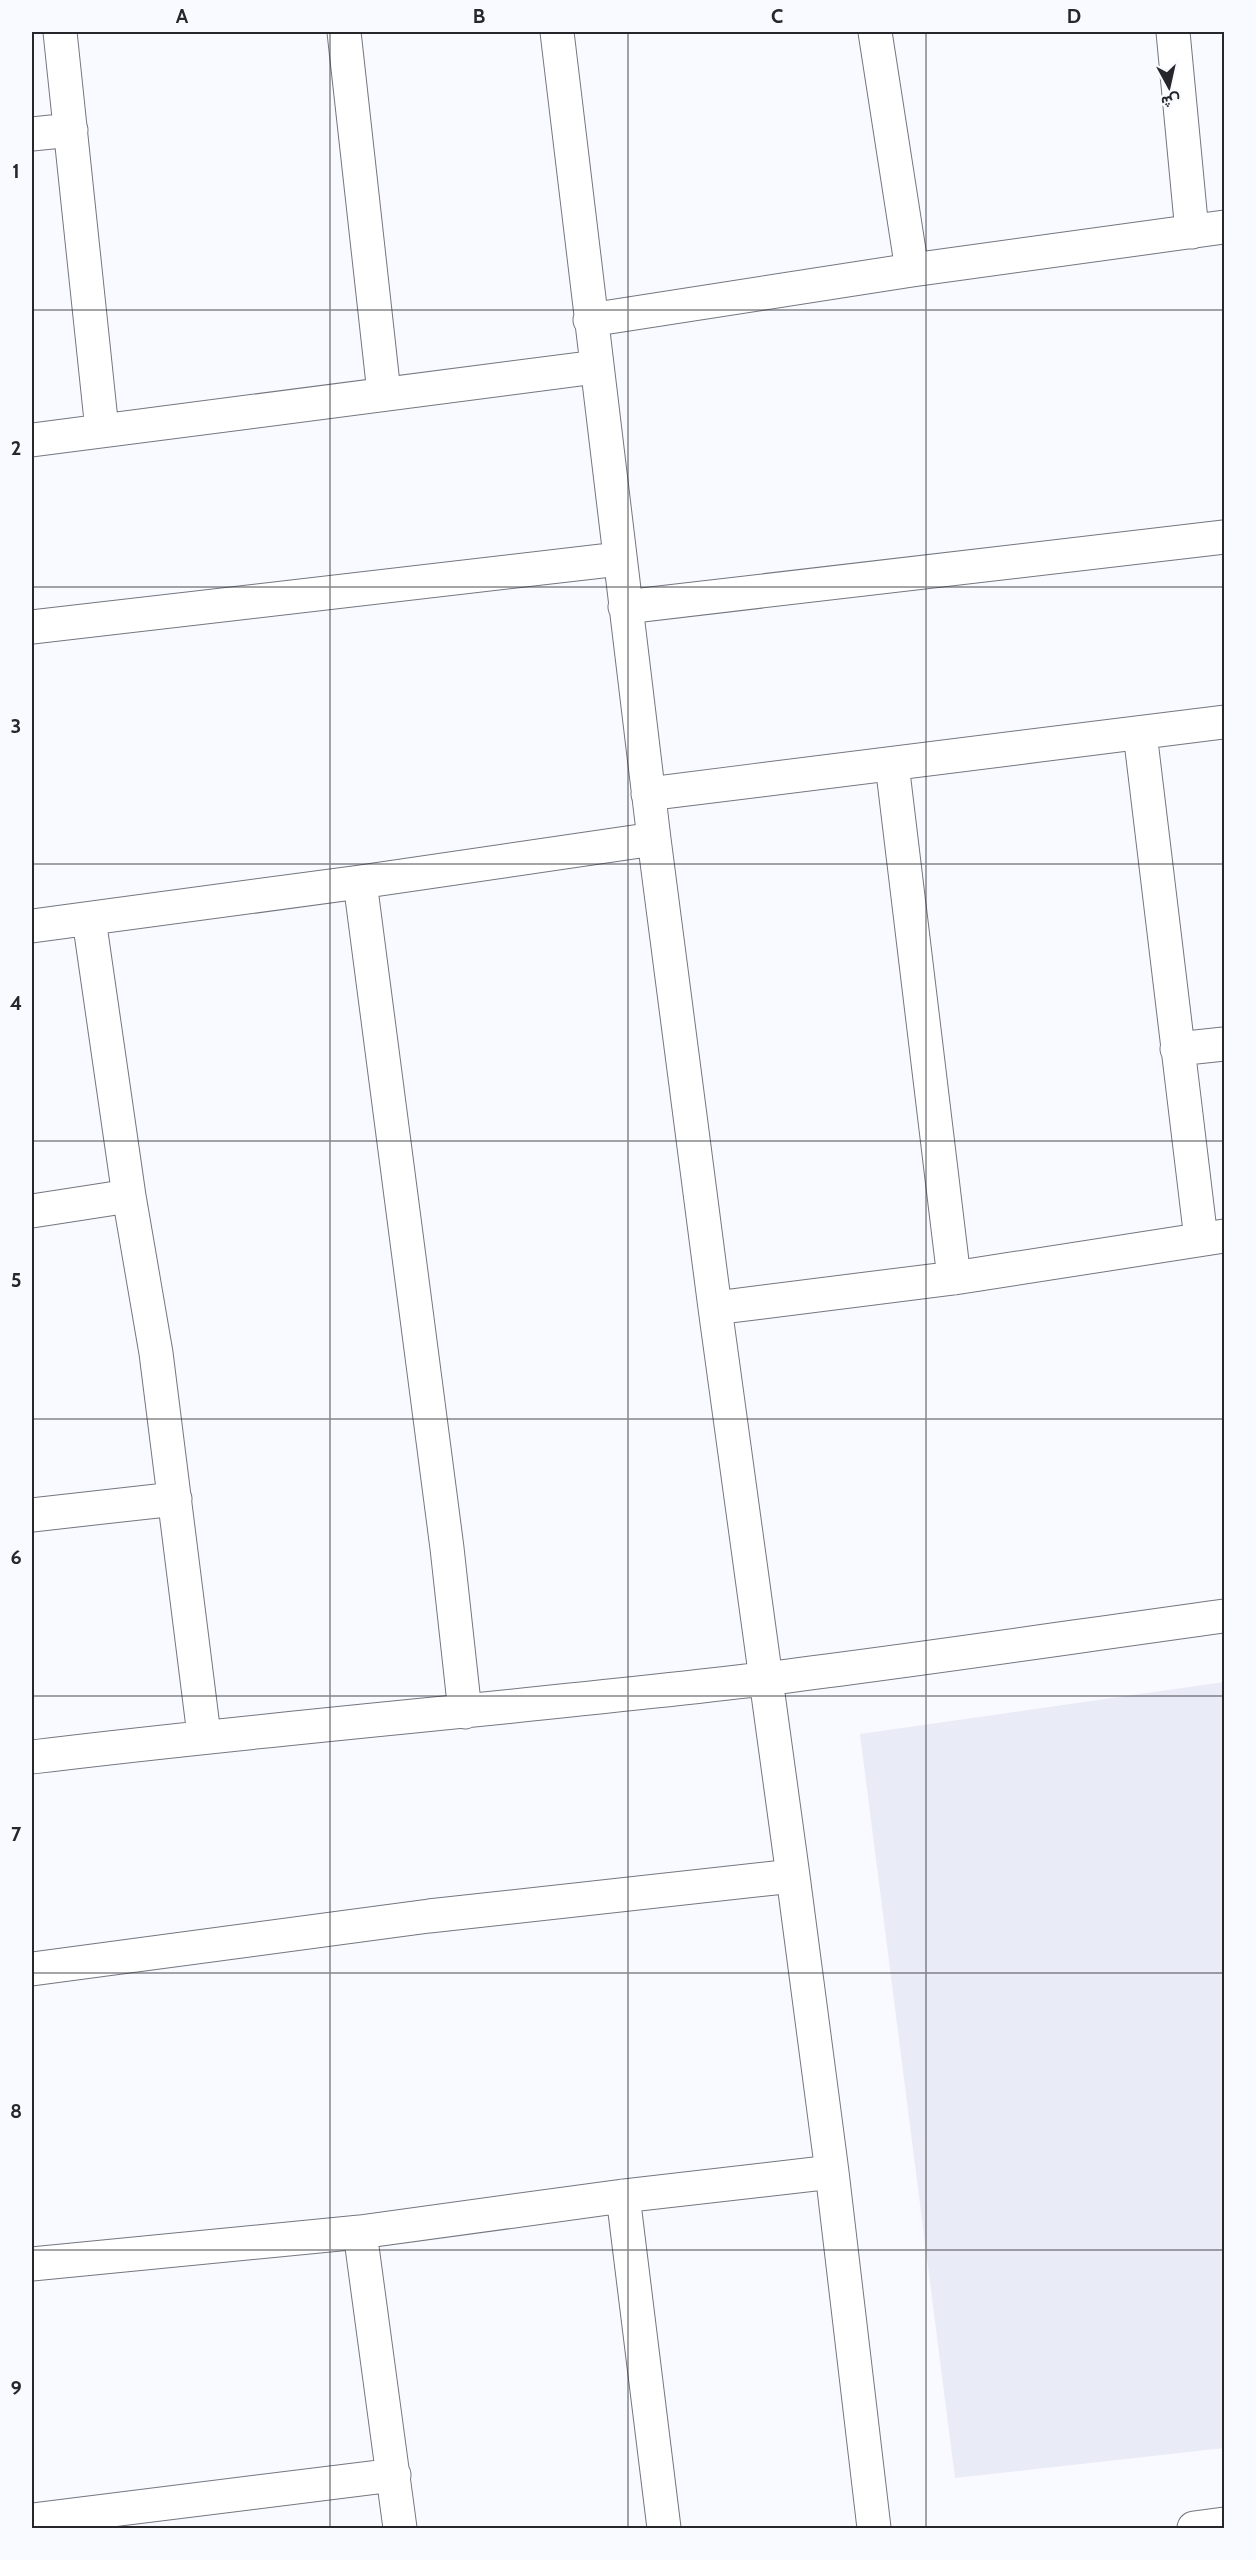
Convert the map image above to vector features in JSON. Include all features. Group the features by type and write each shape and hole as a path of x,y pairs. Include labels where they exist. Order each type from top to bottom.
{"street":[{"path":"60,32 102,430"},
{"path":"344,32 384,393"},
{"path":"556,32 648,794 832,2172 874,2529"},
{"path":"875,32 912,270"},
{"path":"1173,32 1192,232"},
{"path":"32,134 71,130"},
{"path":"590,320 912,270 1224,227"},
{"path":"32,440 596,367"},
{"path":"625,607 1224,537"},
{"path":"32,627 620,559"},
{"path":"648,794 1224,722"},
{"path":"715,1308 954,1278 1213,1237 1177,1049 1140,733"},
{"path":"892,764 954,1278"},
{"path":"32,926 360,882 654,839"},
{"path":"360,882 444,1525 465,1712"},
{"path":"89,919 129,1196 156,1353 204,1735"},
{"path":"1177,1049 1224,1044"},
{"path":"32,1211 129,1196"},
{"path":"32,1515 175,1499"},
{"path":"32,1757 204,1735 465,1712 765,1679 1224,1616"},
{"path":"32,1969 429,1916 793,1876"},
{"path":"32,2264 360,2232 623,2196 832,2172"},
{"path":"623,2196 664,2529"},
{"path":"360,2232 400,2529"},
{"path":"32,2518 394,2475"}],"shaded area":[{"path":"1224,1682 1224,2448 955,2478 860,1734"}]}
